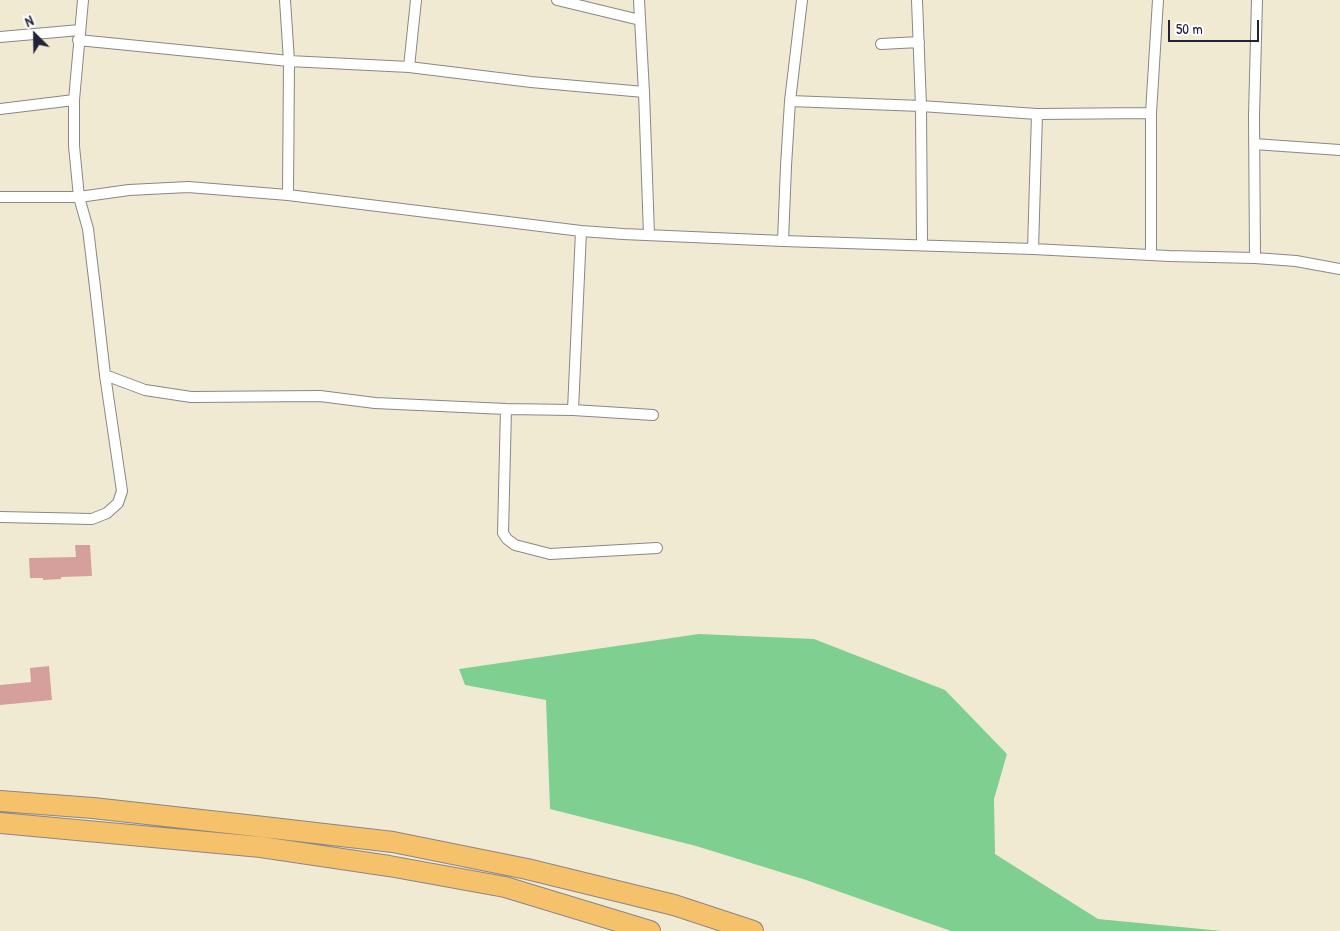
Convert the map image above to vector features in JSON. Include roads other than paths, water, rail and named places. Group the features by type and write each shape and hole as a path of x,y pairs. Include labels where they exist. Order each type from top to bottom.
{"highway":[{"path":"0,801 93,808 393,842 536,871 674,905 753,931"},
{"path":"0,823 261,847 389,866 505,887 650,931"}],"street":[{"path":"0,518 92,518 107,513 118,503 122,491 105,375 89,239 80,196 74,146 74,100 83,0"},
{"path":"285,0 289,60 288,195"},
{"path":"410,67 416,0"},
{"path":"557,0 640,20"},
{"path":"639,0 649,235"},
{"path":"783,241 790,101 802,0"},
{"path":"917,0 921,106 922,245"},
{"path":"1151,256 1151,113 1158,0"},
{"path":"1255,258 1254,144 1257,0"},
{"path":"0,37 79,35 289,60 410,67 531,82 644,92"},
{"path":"881,44 919,42"},
{"path":"0,109 74,100"},
{"path":"790,101 921,106 1037,114 1151,113"},
{"path":"1033,249 1037,114"},
{"path":"1254,144 1340,150"},
{"path":"0,198 80,196 129,190 188,187 288,195 581,231 783,241 1033,249 1151,256 1255,258 1296,261 1340,269"},
{"path":"573,410 581,231"},
{"path":"105,375 145,390 191,397 320,396 375,403 573,410 653,415"},
{"path":"506,409 503,533 506,539 514,545 550,554 657,548"}]}
